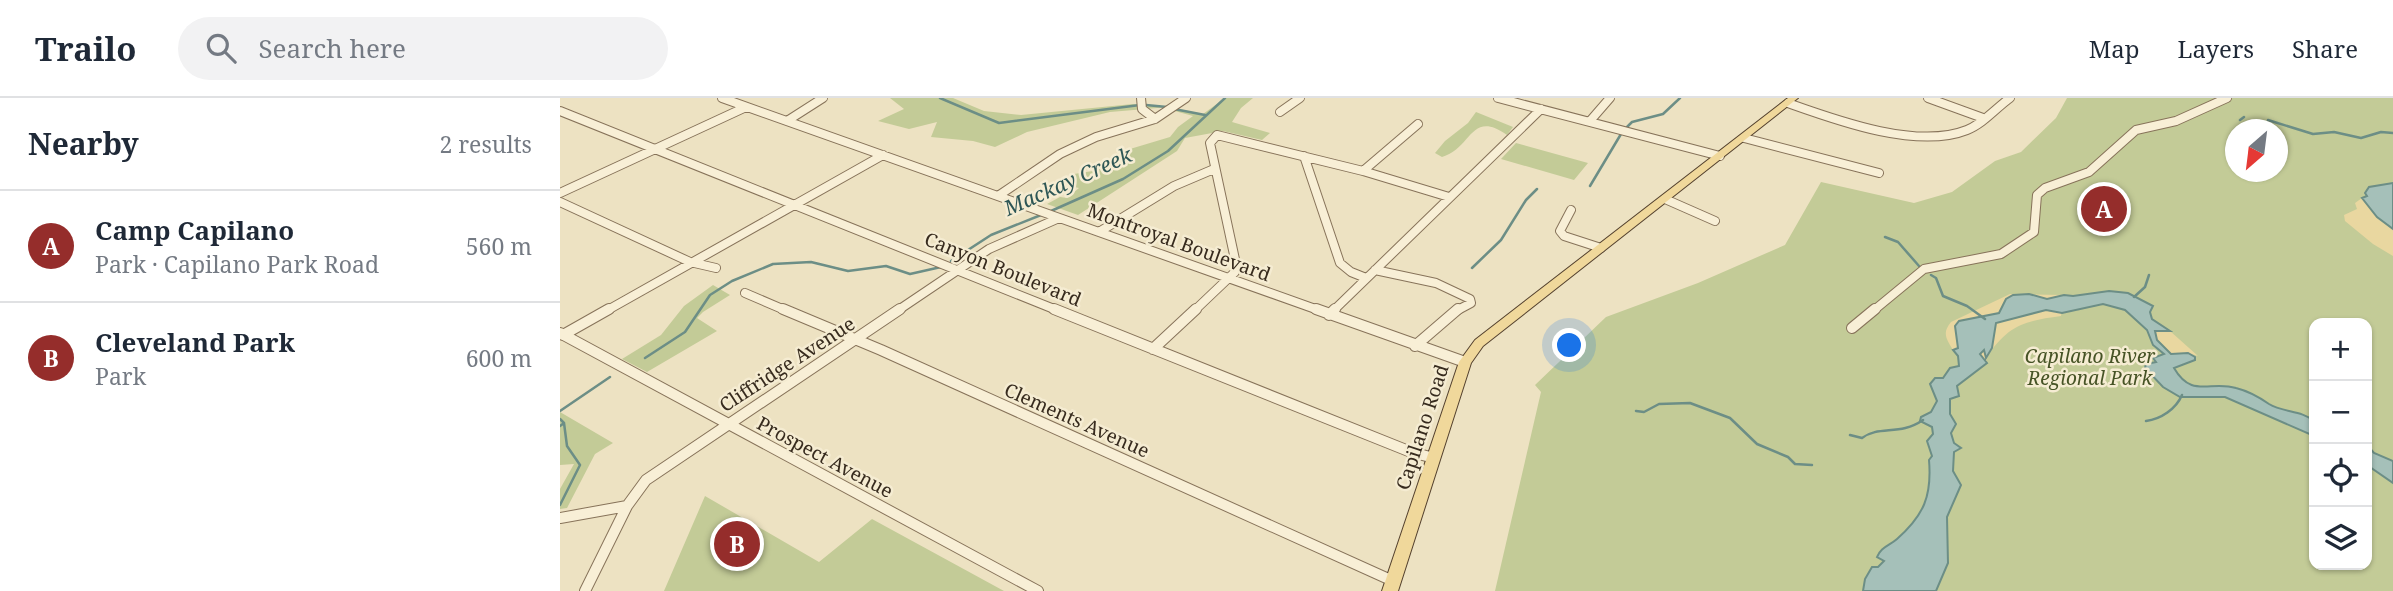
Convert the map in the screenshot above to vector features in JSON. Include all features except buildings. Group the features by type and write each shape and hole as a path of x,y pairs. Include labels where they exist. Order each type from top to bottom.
{"main road":[{"name":"Capilano Road","path":"1392,586 1465,362 1479,344 1791,100"}],"street":[{"name":"Montroyal Boulevard","path":"722,98 1465,362"},
{"path":"735,102 743,98"},
{"path":"787,121 822,98"},
{"path":"1140,98 1142,109 1155,119"},
{"path":"998,196 1039,166 1073,147 1155,119 1186,98"},
{"path":"1280,112 1300,98"},
{"path":"1498,98 1720,156"},
{"path":"1590,121 1610,98"},
{"path":"1928,98 1983,118"},
{"path":"1791,100 1829,116 1920,137 1947,137 1968,130 2010,98"},
{"path":"1852,328 1924,269 2001,254 2018,245 2034,232 2037,195 2045,188 2089,172 2130,134 2176,121 2227,98"},
{"path":"560,193 746,107"},
{"path":"1329,315 1541,109"},
{"name":"Canyon Boulevard","path":"560,111 1153,349 1433,458"},
{"path":"1363,172 1418,124"},
{"path":"1153,349 1235,272 1236,264 1210,143 1217,135 1304,156 1449,197"},
{"path":"1744,138 1879,173"},
{"path":"561,334 883,155"},
{"path":"1304,156 1340,262 1351,272 1366,278"},
{"path":"1099,232 1174,186 1214,169"},
{"path":"1665,199 1715,221"},
{"path":"560,202 690,262 716,268"},
{"path":"1571,210 1560,230 1564,236 1601,248"},
{"name":"Cliffridge Avenue","path":"585,591 627,506 646,480 989,249 1059,218"},
{"path":"1375,270 1436,282 1469,299 1471,303 1462,306 1415,346"},
{"name":"Clements Avenue","path":"745,293 857,339 1392,586"},
{"name":"Prospect Avenue","path":"561,334 1038,591"},
{"path":"560,518 627,506"}],"green space":[{"path":"890,98 953,98 984,111 1021,115 1133,104 1169,107 1110,112 1027,132 995,147 973,141 931,137 937,122 909,129 878,121 904,109"},
{"path":"1225,98 1253,98 1241,108 1232,122 1270,133 1262,140 1223,131 1185,138 1177,151 1078,215 1047,204 1060,197 1067,198 1079,188 1062,184 1074,174 1093,171 1114,161 1120,152 1170,137 1193,116 1171,110 1174,108 1203,114"},
{"name":"Capilano River Regional Park","path":"2067,98 2393,98 2393,591 1495,591 1541,392 1535,385 1606,317 1698,283 1785,245 1821,182 1914,203 1952,192 1995,161 2021,152 2056,118"},
{"path":"1476,112 1513,127 1507,135 1495,128 1478,128 1452,153 1442,157 1435,153 1445,141 1468,123"},
{"path":"1516,143 1588,163 1574,180 1501,159"},
{"path":"713,285 730,295 697,318 717,331 647,372 622,359 661,335 684,306"},
{"path":"560,412 613,443 595,454 567,508 560,509 560,489 574,464 560,465"},
{"path":"705,496 819,562 872,519 1004,591 664,591"}],"sand":[{"path":"2362,198 2377,217 2393,229 2393,256 2345,221 2344,215 2357,209 2355,203"},
{"path":"2010,294 2064,295 2061,316 2027,323 2010,332 1994,347 1986,358 1987,363 1980,354 1953,350 1946,336 1951,322"},
{"path":"2155,331 2170,331 2198,356 2188,353 2171,354 2157,340"}],"water":[{"path":"2393,183 2393,229 2377,217 2362,198 2367,196 2365,193 2369,187"},
{"path":"2109,291 2128,293 2153,306 2150,312 2152,319 2170,331 2155,331 2157,340 2171,354 2188,353 2195,357 2195,360 2174,368 2188,383 2202,387 2236,388 2275,407 2304,415 2309,418 2309,434 2225,397 2180,397 2163,387 2145,368 2146,364 2156,362 2153,358 2164,354 2153,345 2147,330 2125,310 2103,304 2062,313 2046,310 1996,323 1992,348 1986,358 1984,350 1980,354 1987,363 1957,386 1959,396 1950,399 1950,414 1956,424 1951,433 1954,443 1961,448 1954,452 1953,471 1961,485 1947,517 1948,563 1936,591 1863,591 1865,579 1872,567 1878,567 1884,561 1877,557 1879,554 1914,522 1924,504 1929,484 1929,460 1932,456 1927,441 1933,434 1932,427 1920,421 1921,417 1931,412 1937,401 1930,384 1935,378 1943,378 1950,368 1959,366 1958,356 1953,350 1958,348 1955,326 1959,321 1999,313 2006,299 2013,295 2029,294 2047,299"},
{"path":"2372,451 2393,461 2393,483 2372,468"}],"waterway":[{"path":"940,98 999,123 1140,105"},
{"name":"Mackay Creek","path":"1051,211 1123,179 1168,151 1225,98"},
{"path":"1627,127 1632,122 1663,114 1680,98"},
{"path":"1146,105 1167,107"},
{"path":"1174,109 1205,115"},
{"path":"2288,126 2313,134 2334,132 2361,138 2381,132 2393,133"},
{"path":"1590,186 1621,134"},
{"path":"1472,268 1501,240 1526,200 1537,189"},
{"name":"Mackay Creek","path":"951,261 991,235 1041,215"},
{"path":"1885,237 1898,242 1919,266"},
{"name":"Mackay Creek","path":"645,358 685,332 710,295 732,281 773,264 811,262 848,271 886,266 910,274 941,267"},
{"path":"1931,275 1936,278 1943,296 1967,306 1985,319"},
{"path":"2134,297 2145,287 2149,275"},
{"name":"Mackay Creek","path":"560,411 610,377"},
{"path":"2146,421 2167,412 2176,405 2182,395"},
{"path":"1636,411 1644,412 1659,404 1690,403 1730,418 1757,444 1788,457 1795,464 1812,465"},
{"name":"Mackay Creek","path":"560,419 564,423"},
{"path":"1850,435 1862,438 1875,432 1906,428 1923,420"},
{"name":"Mackay Creek","path":"560,426 564,423"},
{"path":"560,505 580,465 567,446 564,423"}],"place":[{"name":"Camp Capilano","path":"2104,209"},
{"name":"Cleveland Park","path":"737,544"}]}
